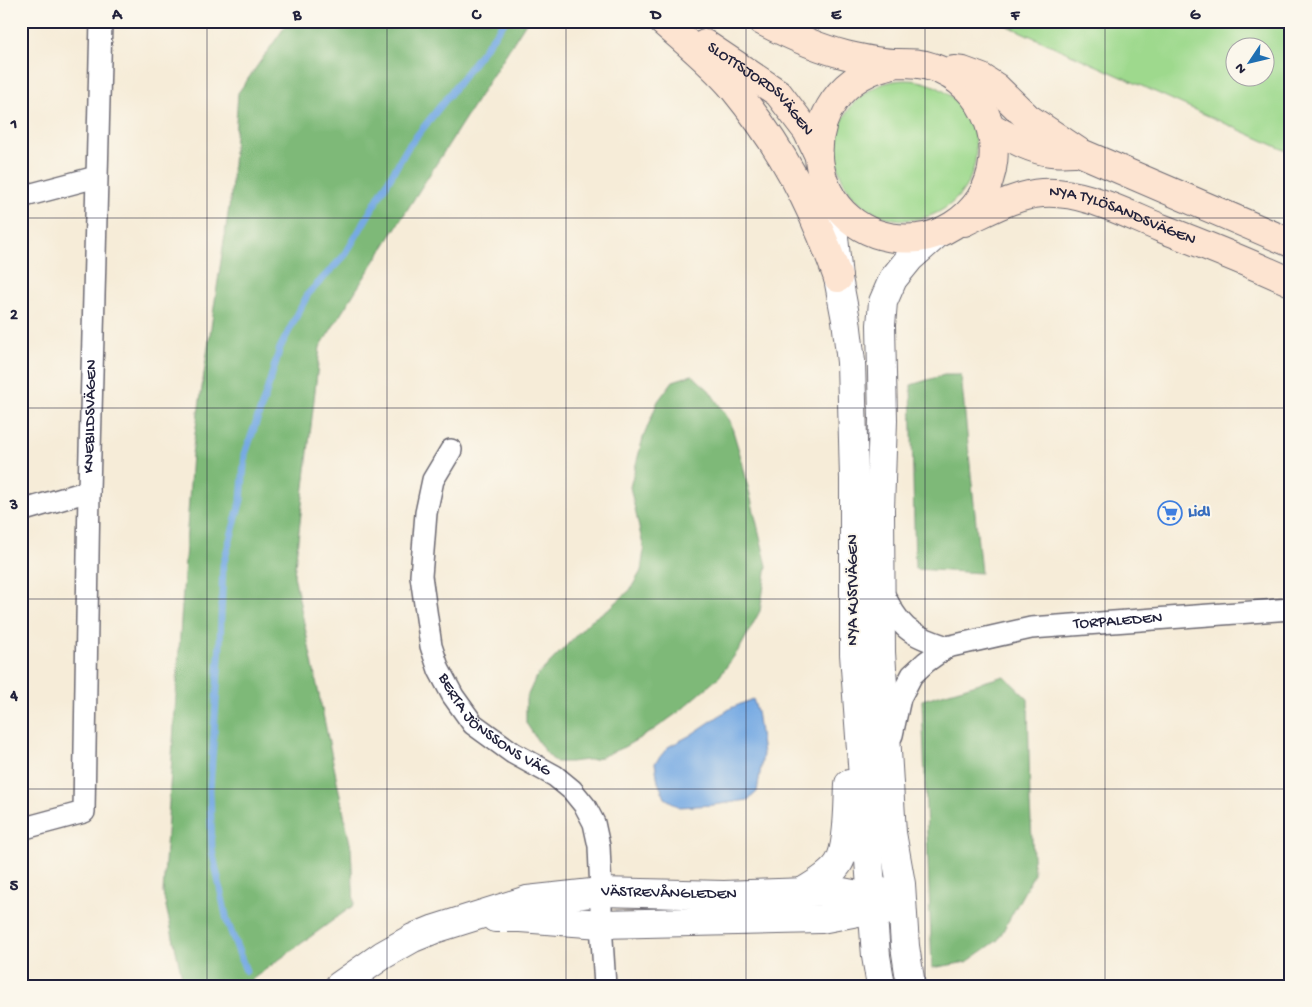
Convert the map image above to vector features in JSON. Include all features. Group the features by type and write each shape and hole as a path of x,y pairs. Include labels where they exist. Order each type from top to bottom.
{"main road":[{"name":"SLOTTSJORDSVÄGEN","path":"663,21 712,48 778,93 807,131 818,154 824,182 830,195 839,207 862,227 876,234 891,238 907,239 944,230 970,211 985,191 991,176 994,143 985,110 969,90 949,73 932,67 916,63 898,63 860,58 793,37 762,21"},
{"path":"663,21 733,88 776,146 790,167 810,207 838,278"},
{"name":"SLOTTSJORDSVÄGEN","path":"818,154 822,124 835,98 857,78 884,66 898,63"},
{"path":"932,67 963,71 982,78 996,87 1028,118 1079,152 1291,244"},
{"path":"991,127 1019,143 1035,148 1051,152 1079,152"},
{"name":"NYA TYLÖSANDSVÄGEN","path":"944,230 1020,197 1056,192 1074,195 1105,205 1291,282"}],"street":[{"name":"KNEBILDSVÄGEN","path":"21,829 84,812 89,491 101,21"},
{"path":"21,197 96,178"},
{"name":"NYA KUSTVÄGEN","path":"830,195 838,278 851,362 854,479 854,654 876,956 881,986"},
{"name":"NYA KUSTVÄGEN","path":"910,986 901,884 892,833 881,652 880,510 883,420 881,325 883,302 887,289 900,270 944,230"},
{"name":"BERTA JÖNSSONS VÄG","path":"451,450 433,480 426,513 422,576 431,646 439,670 453,696 473,724 513,753 555,776 572,790 585,806 594,823 599,846 605,986"},
{"path":"21,511 89,491"},
{"path":"880,587 894,615 904,627 919,637 947,647"},
{"name":"TORPALEDEN","path":"886,757 900,698 912,675 947,647 1031,628 1291,609"},
{"path":"802,892 838,865 844,852 850,762 860,740"},
{"path":"892,833 890,878 873,904 887,916 905,946"},
{"name":"VÄSTREVÅNGLEDEN","path":"339,986 383,955 413,938 435,929 527,900 601,892 724,895 837,891 858,895 873,904"},
{"name":"VÄSTREVÅNGLEDEN","path":"466,919 520,918 601,924 821,919 855,913 873,904"},
{"path":"821,919 843,928 862,942 876,956"}],"green space":[{"path":"289,21 527,21 320,347 294,575 351,848 354,905 243,986 184,986 163,893 192,454 231,194 238,93"},
{"path":"997,21 1291,21 1291,153"},
{"path":"906,80 933,86 945,92 955,101 964,111 970,123 976,150 970,177 964,189 955,199 945,208 933,214 906,220 879,214 867,208 857,199 848,189 842,177 836,150 842,123 848,111 857,101 867,92 879,86"},
{"path":"692,375 709,390 730,421 742,461 767,566 760,611 740,648 719,677 680,711 652,731 624,747 596,759 555,762 543,749 526,723 526,699 536,677 590,621 611,607 630,590 641,571 644,550 630,487 643,438 658,401 673,381"},
{"path":"944,375 961,375 981,573 915,569 911,385"},
{"path":"1004,676 1028,699 1030,804 1034,874 998,940 967,962 932,968 922,700"}],"water":[{"path":"753,699 757,711 763,754 757,792 748,800 713,805 679,807 665,798 658,782 655,763 668,747 689,736 731,708"}],"waterway":[{"path":"246,971 227,921 212,850 210,789 220,644 223,565 241,500 245,454 280,348 308,294 345,255 408,147 505,21"}],"place":[{"name":"Lidl","path":"1170,513"}]}
